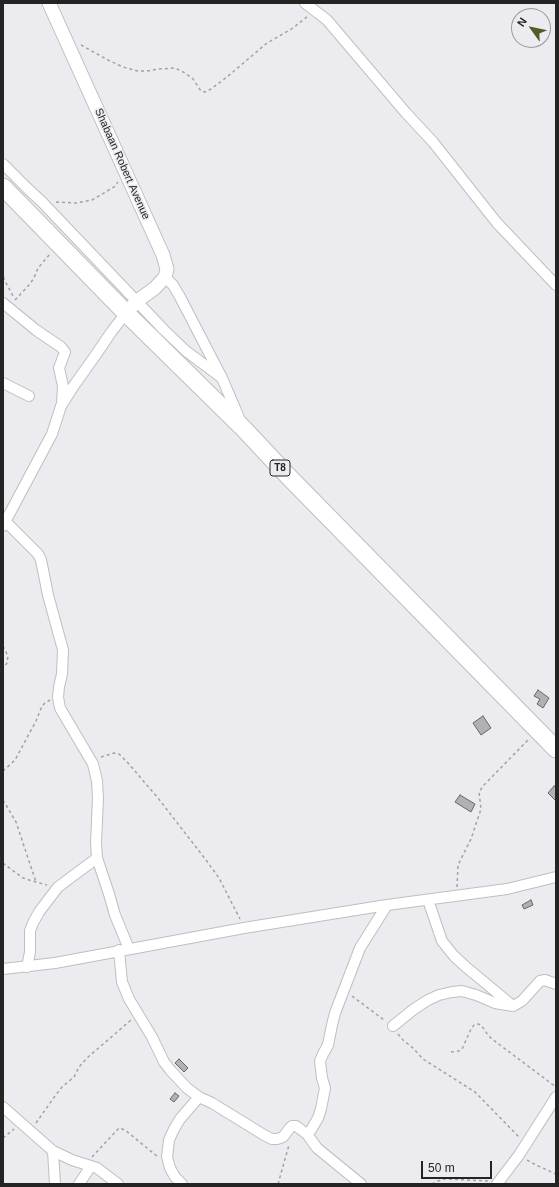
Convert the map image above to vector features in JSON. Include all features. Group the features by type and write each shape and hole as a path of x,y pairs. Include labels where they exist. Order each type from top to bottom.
{"highway":[{"name":"T8","path":"3,187 56,242 132,307 288,476 556,749"}],"street":[{"name":"Shabaan Robert Avenue","path":"49,3 163,255 167,269 165,277"},
{"path":"305,3 327,20 406,113 433,142 497,223 556,285"},
{"path":"3,164 42,202 96,260 132,307 164,330 186,351 222,378"},
{"path":"244,429 222,378 180,297 173,285 165,277 155,288 132,307 99,349 73,387 62,406 52,434 4,523 38,554 42,560 48,595 62,650 62,674 58,697 60,708 90,760 97,781 97,858 109,894 124,950 122,982 129,1000 152,1037 164,1062 187,1088 199,1097 215,1104 272,1139 283,1137 292,1126 298,1127 307,1134 317,1148 361,1184"},
{"path":"9,304 36,330 61,347 65,352 59,368 63,392 62,406"},
{"path":"3,383 29,396"},
{"path":"27,967 30,952 30,931 39,912 58,887 97,858"},
{"path":"3,969 55,963 244,928 387,905 506,889 556,877"},
{"path":"428,900 442,941 454,956 513,1006"},
{"path":"307,1134 320,1114 325,1093 321,1071 321,1058 327,1048 333,1019 360,948 387,905"},
{"path":"393,1026 414,1009 439,995 462,991 495,1003 513,1006 522,1001 540,980 545,980 556,984"},
{"path":"498,1182 519,1155 556,1096"},
{"path":"182,1184 175,1177 170,1168 167,1157 169,1140 180,1119 199,1097"},
{"path":"3,1107 53,1151 64,1157 97,1168 118,1184"},
{"path":"53,1151 55,1184"},
{"path":"79,1184 88,1165"}],"path":[{"path":"64,36 123,67 138,71 175,68 193,79 201,91 205,92 227,77 267,42 293,28 304,20 314,9"},
{"path":"42,202 76,202 92,200 114,187 126,173"},
{"path":"9,304 34,278 38,268 52,252 56,242"},
{"path":"3,271 9,304"},
{"path":"3,646 8,656 7,663 3,668"},
{"path":"3,771 15,760 42,706 58,697"},
{"path":"458,895 458,865 471,839 481,809 479,792 537,731"},
{"path":"90,760 114,753 119,754 128,763 158,798 206,860 218,878 244,928"},
{"path":"3,800 16,822 36,882"},
{"path":"3,863 23,878 58,887"},
{"path":"344,990 374,1014 393,1026 403,1040 423,1059 480,1096 526,1144"},
{"path":"30,1132 54,1096 74,1077 83,1062 138,1014"},
{"path":"451,1052 462,1049 474,1025 481,1025 492,1039 556,1087"},
{"path":"3,1138 21,1124"},
{"path":"278,1184 290,1141 298,1127"},
{"path":"88,1165 120,1128 125,1130 170,1168"},
{"path":"519,1155 556,1174"},
{"path":"432,1184 445,1179 498,1182"}],"building":[{"path":"538,690 549,698 543,708 537,704 540,699 534,696"},
{"path":"483,716 491,728 481,735 473,723"},
{"path":"554,786 556,787 556,801 548,793"},
{"path":"460,795 475,804 471,812 455,802"},
{"path":"531,900 533,905 524,909 522,905"},
{"path":"179,1059 188,1068 184,1072 175,1063"},
{"path":"175,1093 179,1096 174,1102 170,1099"}]}
